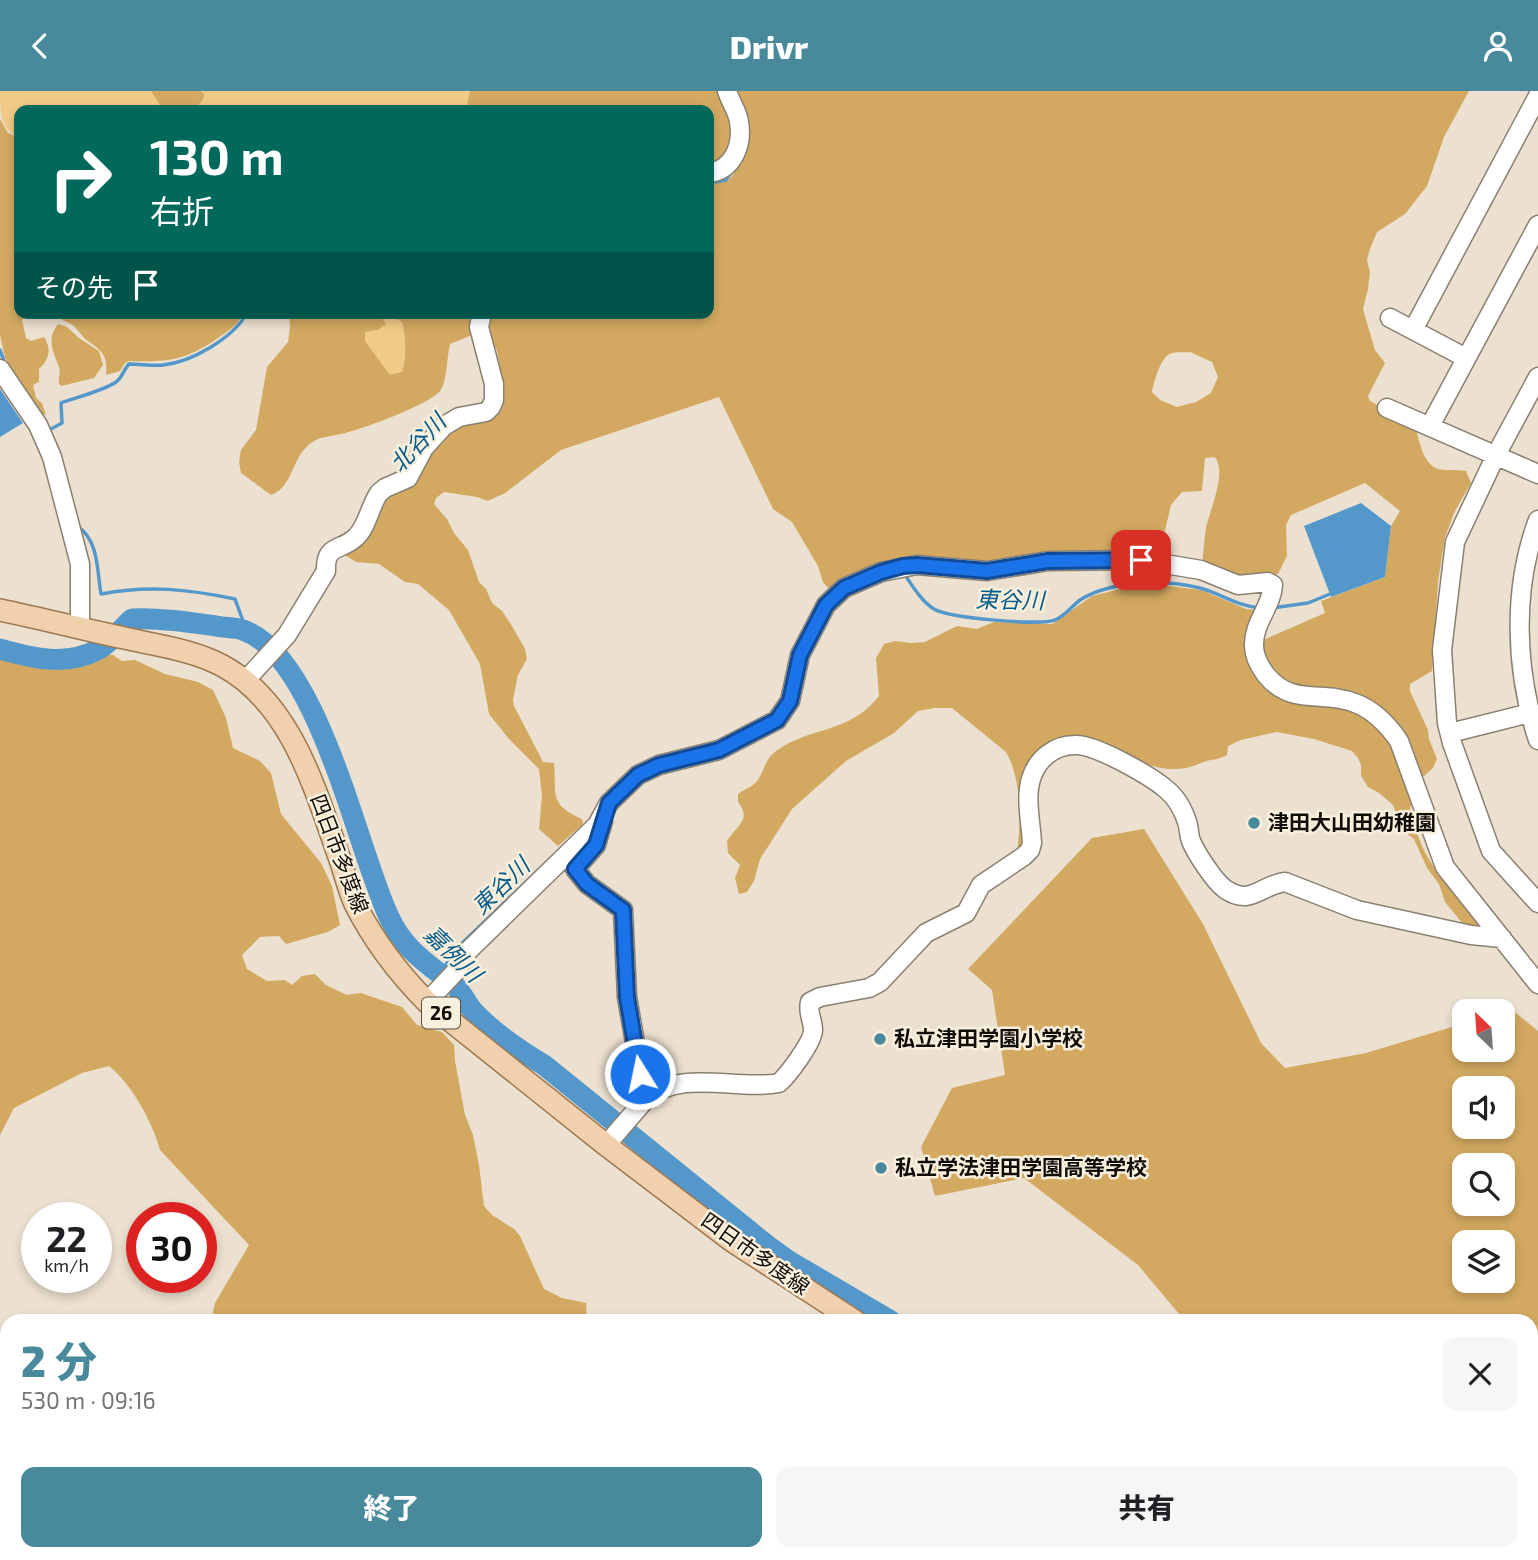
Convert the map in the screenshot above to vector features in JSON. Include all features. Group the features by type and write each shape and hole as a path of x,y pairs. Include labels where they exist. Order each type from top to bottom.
{"main road":[{"name":"四日市多度線","path":"0,610 200,655 252,674 300,755 354,902 402,977 433,996 732,1241 844,1314"}],"street":[{"path":"714,172 728,167 737,145 739,122 727,91"},
{"path":"1413,330 1538,96"},
{"path":"1430,426 1538,225"},
{"path":"1390,317 1466,358"},
{"path":"252,674 281,643 326,571 324,562 327,556 340,545 358,536 379,493 391,484 408,478 424,448 444,426 459,417 486,412 491,407 494,384 479,327 481,319"},
{"path":"0,369 38,425 52,457 80,564 86,629"},
{"path":"1538,377 1496,454 1455,542 1442,650 1450,733 1490,851 1538,903"},
{"path":"1387,408 1538,474"},
{"path":"1538,520 1525,569 1520,615 1521,660 1530,713 1538,740"},
{"path":"645,1100 627,997 623,910 587,884 575,869 596,845 609,803 638,775 659,765 719,750 777,720 790,701 800,655 826,605 844,588 881,572 917,565 987,571 1048,561 1157,561 1201,570 1238,586 1268,582 1273,585 1263,610 1254,646 1256,657 1272,683 1298,696 1354,702 1380,719 1399,741 1445,867 1538,983"},
{"path":"1450,733 1530,713"},
{"path":"610,1141 656,1090 676,1084 779,1083 811,1040 813,1028 809,1012 810,1002 820,997 869,988 880,982 926,933 966,913 981,885 1030,850 1031,779 1042,758 1063,747 1086,746 1144,772 1169,791 1182,809 1190,839 1217,883 1226,890 1240,896 1253,896 1284,882 1357,910 1471,935 1502,938"},
{"path":"433,996 456,971 468,951 604,816"}],"shaded area":[{"path":"0,91 471,92 467,105 14,105 14,135 8,130 1,113"},
{"path":"151,91 200,91 204,94 198,105 160,105"},
{"path":"470,91 724,91 735,145 714,165 714,105 467,105"},
{"path":"734,91 1469,91 1444,137 1427,186 1405,214 1377,232 1367,260 1370,272 1363,309 1375,350 1385,363 1368,396 1370,401 1415,425 1428,462 1441,470 1466,471 1471,483 1455,511 1445,537 1438,582 1432,671 1410,684 1410,691 1428,730 1437,759 1433,768 1424,776 1418,776 1383,715 1292,690 1265,667 1261,641 1325,613 1321,601 1385,577 1391,526 1400,511 1365,483 1291,515 1286,525 1287,556 1278,574 1249,582 1202,567 1206,528 1217,491 1219,472 1215,457 1205,458 1202,491 1182,492 1171,505 1156,558 1000,568 931,564 831,591 823,582 818,566 792,522 773,509 719,397 561,450 505,493 488,501 444,492 436,498 434,504 468,550 479,582 486,589 492,603 502,611 525,649 527,659 518,675 514,706 543,762 554,763 555,791 559,803 571,814 582,819 583,824 558,846 539,829 542,795 539,769 489,714 480,664 449,610 418,584 405,582 379,564 356,562 345,553 362,544 384,500 457,426 493,418 501,411 503,384 497,351 487,329 488,319 714,319 714,183 727,181 733,175 745,147","holes":["1190,352 1212,362 1218,377 1211,393 1196,402 1177,407 1160,400 1152,392 1160,367 1170,354"]},
{"path":"0,119 8,133 14,136 14,319 23,319 26,338 31,341 44,337 48,346 47,358 39,369 39,382 33,385 36,398 42,403 46,415 42,414 5,358 0,335"},
{"path":"62,319 240,319 228,331 194,352 175,359 129,361 120,371 106,375 106,362 102,353 74,326"},
{"path":"289,319 383,319 386,324 378,330 365,332 365,341 390,375 402,372 405,359 402,322 397,319 476,319 472,335 450,344 440,391 395,415 354,431 314,441 306,447 284,485 271,495 241,473 239,462 241,450 256,430 267,367 288,342"},
{"path":"382,319 397,319 402,322 405,359 402,372 390,376 365,341 365,332 378,330"},
{"path":"58,324 67,327 99,351 103,365 94,378 61,386 59,384 60,369 51,340"},
{"path":"1153,584 1201,590 1246,609 1257,610 1258,672 1348,706 1388,734 1416,804 1410,807 1428,857 1485,927 1475,928 1463,924 1445,902 1439,884 1427,868 1414,839 1402,830 1393,805 1368,787 1361,776 1358,758 1352,751 1314,739 1277,732 1241,740 1228,746 1227,755 1224,757 1179,769 1147,764 1096,743 1040,752 1023,848 1017,852 1019,801 1011,763 1006,752 952,708 918,711 894,733 846,761 792,809 760,859 754,881 747,892 739,894 735,878 740,865 728,853 727,841 743,818 738,794 757,781 776,751 802,737 843,724 868,708 879,696 876,658 884,644 895,641 925,642 957,626 977,629 994,622 1052,624 1092,596 1136,585"},
{"path":"100,653 113,655 122,661 135,660 165,674 198,682 213,690 226,718 233,748 260,761 271,773 281,814 321,863 332,886 340,925 328,932 286,944 279,936 260,937 242,955 247,969 267,981 285,980 292,985 302,976 315,974 326,985 347,995 361,993 402,1007 417,1025 442,1032 454,1045 465,1115 473,1135 479,1165 484,1206 520,1236 544,1289 562,1298 586,1303 587,1314 213,1314 215,1303 249,1245 217,1211 217,1202 209,1202 160,1150 140,1104 109,1066 82,1073 14,1108 0,1135 0,654 40,665 60,665"},
{"path":"1144,829 1203,924 1261,1043 1285,1068 1366,1053 1452,1027 1452,1062 1516,1062 1516,1013 1538,1031 1538,1314 1179,1314 1138,1265 1024,1178 935,1196 921,1147 952,1088 1005,1075 992,990 968,969 1092,838"}],"water":[{"path":"0,389 23,423 0,437"},
{"path":"1361,503 1391,526 1385,577 1331,597 1304,526"}],"waterway":[{"name":"北谷川","path":"714,182 726,180 735,166"},
{"path":"49,430 62,423 61,403 111,385 129,364 163,365 199,354 222,340 243,319"},
{"name":"北谷川","path":"493,348 499,371"},
{"path":"0,350 5,364"},
{"path":"77,526 84,532 93,548 101,594 168,589 235,599 243,621 242,630"},
{"name":"東谷川","path":"903,572 921,597 934,609 995,620 1055,620 1080,600 1094,593 1142,583 1193,586 1244,605 1261,608"},
{"name":"東谷川","path":"1272,608 1308,603 1330,594"},
{"name":"嘉例川","path":"0,649 37,658 75,658 99,649 132,619 240,629 269,647 293,676 314,714 389,917 409,947 454,985 473,1011 491,1028 544,1065 768,1246 879,1314"},
{"name":"東谷川","path":"436,973 445,966 456,949 551,858"}],"place":[{"name":"津田大山田幼稚園","path":"1254,823"},
{"name":"私立津田学園小学校","path":"880,1039"},
{"name":"私立学法津田学園高等学校","path":"881,1168"}],"route":[{"path":"640,1074 627,997 623,910 587,884 575,869 596,845 609,803 625,786 638,775 659,765 719,750 763,730 777,720 790,701 800,655 826,605 844,588 866,578 903,566 917,565 987,571 1048,561 1141,560"}]}
